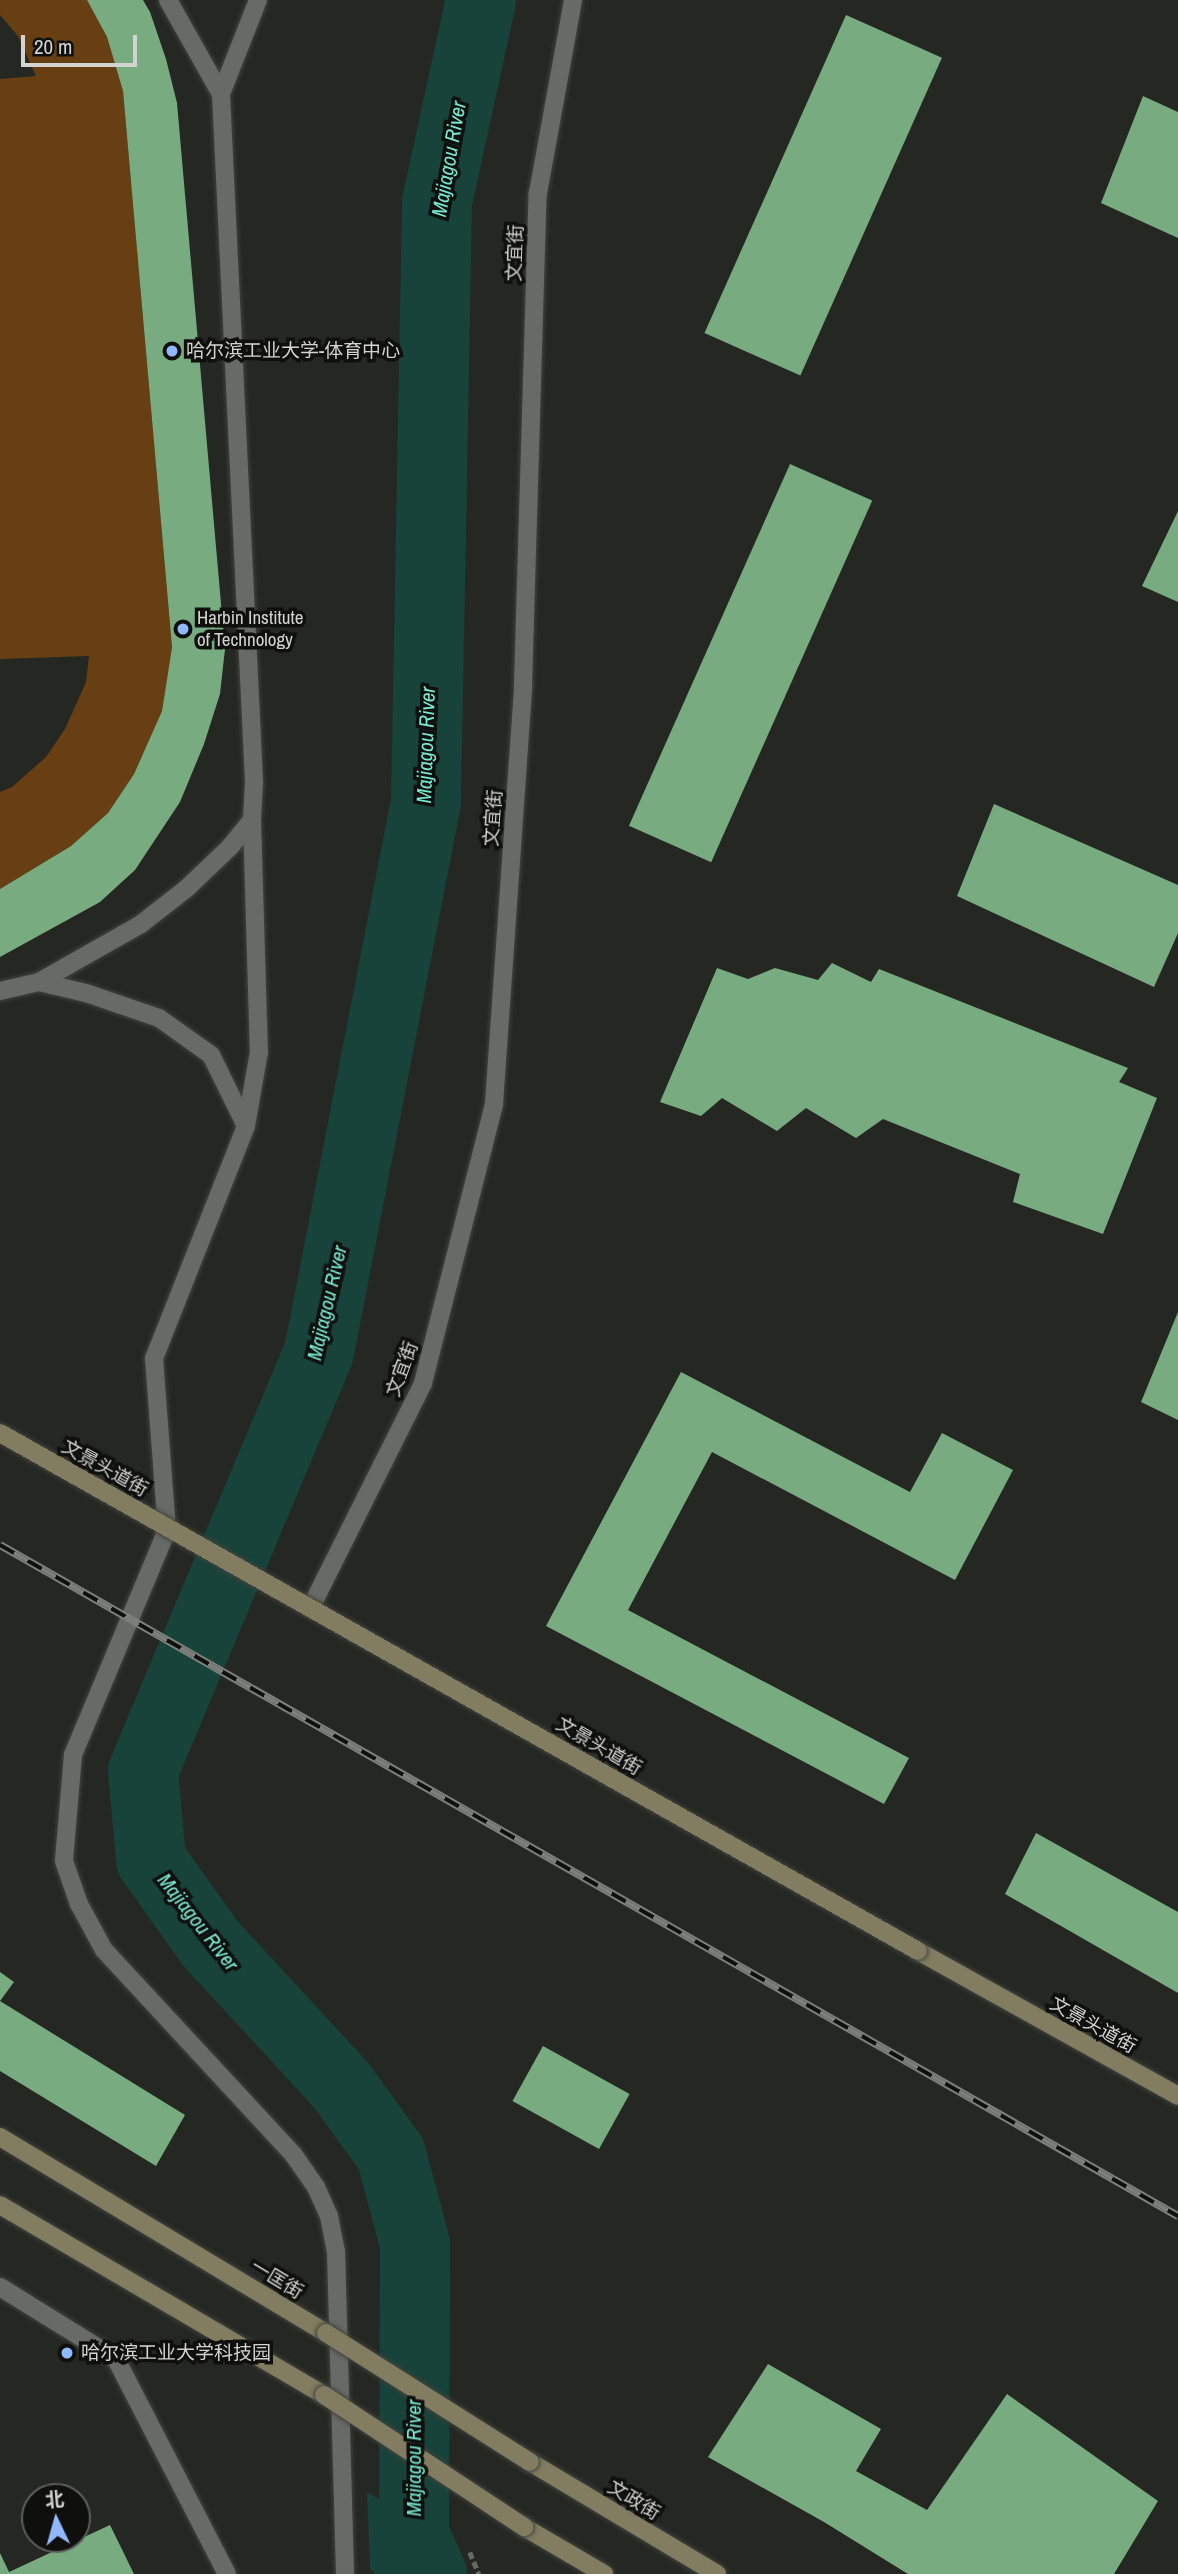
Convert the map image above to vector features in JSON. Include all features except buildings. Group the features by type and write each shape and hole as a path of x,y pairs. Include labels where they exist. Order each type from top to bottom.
{"main road":[{"name":"文景头道街","path":"0,1433 1178,2096"},
{"name":"一匡街","path":"0,2137 326,2333 530,2462"},
{"path":"0,2205 324,2395 524,2527 604,2574"},
{"name":"文政街","path":"530,2462 717,2574"}],"street":[{"path":"168,0 221,94"},
{"path":"258,0 221,94 254,782 252,820 260,1052 246,1126 154,1358 167,1530 73,1755 64,1861 79,1904 104,1950 293,2154 316,2187 329,2216 336,2251 345,2574"},
{"name":"文宜街","path":"311,1607 423,1382 494,1104 523,685 538,193 573,0"},
{"path":"0,990 39,982 141,924 187,888 230,847 252,820"},
{"path":"39,982 86,993 159,1018 211,1055 246,1126"},
{"path":"0,2287 116,2360 227,2574"}],"path":[{"path":"470,2552 479,2574"}],"shaded area":[{"path":"0,0 87,0 107,37 123,91 172,647 162,711 134,774 108,813 71,846 0,889 0,792 12,787 46,757 65,729 86,682 89,656 0,659 0,79 36,76 18,36 0,15"}],"water":[{"path":"367,2492 452,2543 463,2574 375,2574 370,2568"}],"waterway":[{"name":"Majiagou River","path":"432,2574 414,2534 415,2244 391,2154 341,2085 210,1943 151,1860 143,1771 319,1352 426,802 437,202 481,0"}],"railway":[{"path":"0,1545 1178,2216"}],"place":[{"name":"哈尔滨工业大学-体育中心","path":"172,351"},
{"name":"Harbin Institute of Technology","path":"183,629"},
{"name":"哈尔滨工业大学科技园","path":"67,2353"}]}
